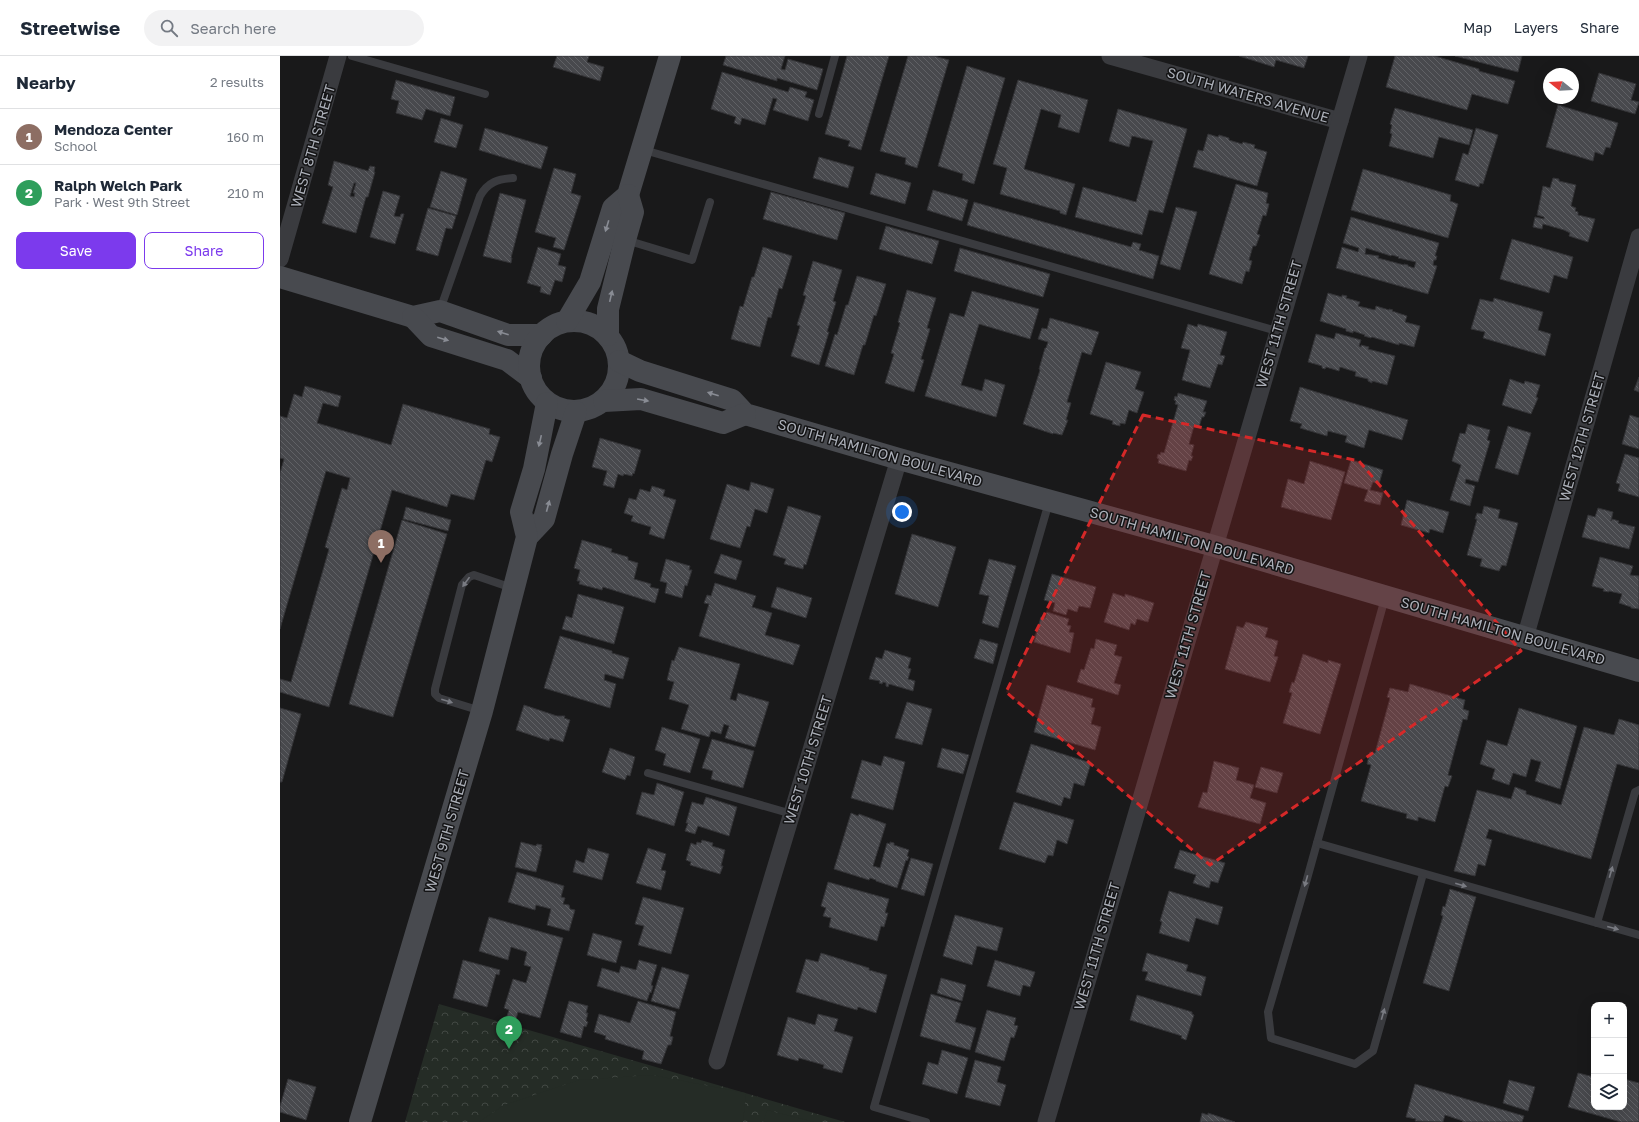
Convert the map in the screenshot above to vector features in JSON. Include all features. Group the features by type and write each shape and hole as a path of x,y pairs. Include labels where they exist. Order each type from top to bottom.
{"street":[{"name":"WEST 8TH STREET","path":"280,260 338,56"},
{"path":"567,321 590,282 613,208 628,195 670,56"},
{"name":"SOUTH WATERS AVENUE","path":"1110,56 1340,121"},
{"name":"WEST 11TH STREET","path":"1046,1122 1358,56"},
{"path":"608,335 608,309 633,212 628,195"},
{"name":"WEST 12TH STREET","path":"1525,638 1639,237"},
{"path":"280,277 413,317 440,311 508,335 542,335"},
{"path":"413,317 431,336 507,360 531,378"},
{"path":"567,321 582,321 596,326 608,335 616,347 619,361 619,376 613,390 604,401 591,409 576,412 561,410 547,403 537,392 531,378 529,362 533,348 542,335 554,326 567,321"},
{"name":"SOUTH HAMILTON BOULEVARD","path":"619,361 640,371 732,400 745,414 898,459 1214,546 1639,671"},
{"path":"604,401 640,398 723,423 745,414"},
{"name":"WEST 9TH STREET","path":"527,537 521,512 534,469 547,403"},
{"name":"WEST 9TH STREET","path":"360,1122 482,711 527,537 544,519 562,454 576,412"},
{"name":"WEST 10TH STREET","path":"717,1062 898,459"}],"lane":[{"path":"352,56 485,94"},
{"path":"819,114 835,56"},
{"path":"642,149 1277,331"},
{"path":"440,311 480,196 488,185 503,179 513,178"},
{"path":"625,240 692,260 710,202"},
{"path":"926,1122 874,1107 1049,501"},
{"path":"482,711 439,698 435,690 462,585 466,580 474,575 513,588"},
{"path":"1385,597 1317,843 1268,1012 1271,1038 1356,1064 1372,1051 1423,874"},
{"path":"648,773 792,814"},
{"path":"1597,923 1635,792 1639,790"},
{"path":"1317,843 1639,935"}],"highlighted area":[{"path":"1143,415 1359,461 1521,651 1210,865 1006,692"}],"green space":[{"path":"439,1004 845,1122 405,1122"},
{"path":"652,1075 746,1093 743,1122 479,1122 504,1105 579,1080"},
{"path":"767,1110 814,1122 763,1122"}],"building":[{"path":"557,56 589,56 587,62 604,67 600,81 553,67"},
{"path":"726,56 785,56 781,69 785,70 788,59 823,69 817,90 777,78 777,81 723,65"},
{"path":"847,56 889,56 861,150 848,146 850,141 825,134"},
{"path":"908,56 934,56 949,60 917,168 905,164 906,158 880,151"},
{"path":"1239,56 1308,56 1304,68 1276,60 1274,67"},
{"path":"1395,56 1435,56 1515,81 1508,104 1472,94 1467,110 1386,87"},
{"path":"1455,56 1522,56 1518,72"},
{"path":"967,66 1005,78 974,184 962,180 963,174 938,166"},
{"path":"722,72 788,92 790,87 807,92 805,97 814,100 808,121 773,110 777,99 773,98 765,125 742,118 740,125 734,123 736,117 711,109"},
{"path":"1599,73 1636,84 1631,100 1639,102 1635,114 1591,101"},
{"path":"396,80 455,97 450,116 426,109 422,120 396,113 399,101 391,99"},
{"path":"1018,80 1088,100 1079,133 1058,127 1061,115 1041,109 1024,169 1075,184 1066,215 1060,213 1060,211 1000,194 1007,168 993,164"},
{"path":"1558,105 1618,123 1610,148 1606,147 1603,155 1595,152 1593,161 1546,147"},
{"path":"1395,108 1473,130 1469,145 1439,137 1433,158 1389,146 1392,134 1390,133 1392,125 1390,124"},
{"path":"1118,109 1187,129 1163,213 1149,210 1142,235 1075,217 1083,187 1136,202 1153,141 1132,136 1129,147 1109,141"},
{"path":"441,118 463,125 456,148 434,142"},
{"path":"485,128 548,147 541,169 479,150"},
{"path":"1476,128 1498,135 1483,184 1480,183 1479,187 1455,180 1463,153 1468,155"},
{"path":"1208,134 1218,137 1219,135 1242,144 1243,142 1255,145 1254,148 1267,152 1257,186 1193,167 1198,150 1203,151"},
{"path":"819,157 854,167 848,188 813,178"},
{"path":"334,161 368,171 370,166 375,167 368,197 366,197 356,233 322,223 333,187 328,185","holes":["354,183 356,183 353,193 355,193 354,197 350,196"]},
{"path":"554,168 576,174 571,193 581,196 564,250 553,247 556,238 535,232"},
{"path":"1363,169 1451,195 1450,201 1458,204 1448,238 1351,210"},
{"path":"441,171 467,179 457,215 430,207"},
{"path":"876,173 911,183 905,204 870,194"},
{"path":"1553,178 1576,185 1571,206 1576,208 1575,211 1578,212 1578,215 1595,219 1588,242 1569,236 1570,233 1564,230 1543,224 1542,229 1533,227 1535,217 1544,219 1544,217 1537,215 1543,186 1550,188"},
{"path":"1236,184 1268,193 1266,203 1269,204 1266,216 1263,215 1257,234 1260,235 1256,246 1253,246 1249,260 1252,261 1249,272 1246,271 1242,284 1209,274"},
{"path":"933,190 968,200 962,221 927,210"},
{"path":"383,191 400,196 394,216 400,217 401,214 404,214 395,244 370,237"},
{"path":"771,192 845,213 837,240 763,219"},
{"path":"500,193 526,200 511,263 483,256"},
{"path":"974,202 1131,247 1133,242 1141,244 1139,250 1159,256 1153,279 967,225"},
{"path":"1176,207 1197,212 1180,270 1160,264"},
{"path":"428,208 456,216 452,229 446,228 438,256 416,250"},
{"path":"1351,217 1439,243 1435,256 1437,256 1436,260 1434,260 1433,265 1437,266 1428,294 1336,268 1342,247 1358,252 1359,248 1343,243","holes":["1366,248 1391,256 1392,255 1416,262 1414,268 1408,265 1378,258 1379,256 1365,254"]},
{"path":"886,226 939,241 932,264 879,249"},
{"path":"1512,239 1573,257 1567,279 1554,275 1549,293 1500,279"},
{"path":"538,247 561,254 558,265 566,267 562,282 555,280 550,295 540,292 541,287 527,283"},
{"path":"763,247 792,256 782,289 779,288 771,318 768,317 760,347 731,339 740,306 743,307"},
{"path":"960,248 1050,274 1043,297 954,271"},
{"path":"813,261 842,270 833,301 836,302 827,332 829,332 819,365 791,356 800,326 797,325 806,296 803,295"},
{"path":"857,276 886,284 876,316 874,315 865,345 863,345 854,375 825,366 835,334 837,335"},
{"path":"907,290 936,298 927,328 930,329 921,359 924,360 914,392 885,383 894,354 891,353 900,323 898,322"},
{"path":"972,291 1039,309 1030,339 979,324 961,385 982,391 985,379 1005,385 996,417 925,396 950,313 964,317"},
{"path":"1328,293 1342,297 1342,295 1347,296 1346,298 1360,302 1358,306 1375,310 1376,306 1393,310 1392,311 1407,316 1405,322 1420,326 1414,347 1371,338 1353,331 1353,333 1346,331 1346,329 1320,321"},
{"path":"1494,298 1543,312 1538,330 1551,334 1545,356 1483,338 1485,332 1471,329 1480,299 1493,302"},
{"path":"1050,318 1099,332 1091,355 1082,352 1067,402 1071,403 1066,420 1068,420 1062,435 1053,434 1023,424 1048,342 1038,339 1042,328 1047,329"},
{"path":"1188,324 1197,327 1198,324 1227,332 1220,355 1225,356 1222,365 1218,364 1210,388 1182,380 1190,350 1181,348"},
{"path":"1336,333 1361,340 1359,346 1361,347 1361,345 1369,347 1368,349 1395,356 1387,385 1372,381 1372,383 1368,381 1368,379 1355,376 1356,372 1340,367 1339,371 1326,367 1325,369 1322,368 1322,366 1308,362 1316,334 1334,339"},
{"path":"1106,362 1141,372 1135,389 1144,392 1137,413 1129,410 1125,424 1120,423 1120,426 1112,424 1113,421 1090,414"},
{"path":"1639,377 1639,392 1634,390"},
{"path":"1510,379 1524,384 1525,381 1540,385 1536,397 1538,398 1531,414 1502,405"},
{"path":"305,386 341,396 338,407 323,403 317,423 391,445 403,404 490,429 489,434 500,437 492,462 486,460 474,500 451,494 447,507 392,490 329,707 280,692 280,679 291,682 329,549 325,547 342,488 347,490 350,478 326,471 280,629 280,473 284,459 280,458 280,416 287,418 294,394 302,397"},
{"path":"1300,387 1408,420 1402,440 1369,430 1364,448 1345,442 1347,436 1328,431 1327,436 1300,428 1302,424 1290,421"},
{"path":"1178,393 1207,401 1203,412 1206,412 1204,417 1202,417 1199,427 1194,426 1189,444 1194,445 1191,456 1193,456 1191,461 1189,460 1186,471 1158,463 1159,459 1157,458 1158,454 1160,455 1161,452 1164,453 1178,405 1175,404 1176,401 1174,400"},
{"path":"1630,415 1639,418 1639,449 1622,444"},
{"path":"1468,424 1490,430 1487,440 1490,441 1478,482 1466,479 1465,483 1475,486 1470,506 1450,500 1461,465 1452,461 1460,433 1465,434"},
{"path":"1508,426 1531,433 1518,475 1495,468"},
{"path":"600,438 641,450 634,474 633,473 632,476 624,474 623,476 618,474 614,488 603,485 607,471 592,467"},
{"path":"1625,454 1639,458 1639,497 1618,491 1620,484 1616,483"},
{"path":"1351,460 1383,470 1379,484 1373,482 1370,490 1383,493 1380,505 1364,501 1368,490 1344,483"},
{"path":"1310,461 1345,472 1331,520 1281,507 1288,479 1304,484"},
{"path":"751,482 774,489 767,513 755,509 750,527 747,526 740,548 710,539 727,484 749,491"},
{"path":"652,486 665,490 663,496 676,500 664,539 649,534 651,527 631,521 633,516 624,513 629,498 636,500 640,489 650,492"},
{"path":"1407,500 1449,512 1443,533 1430,529 1429,533 1401,525"},
{"path":"788,506 821,516 806,565 804,564 803,569 784,564 786,559 773,555"},
{"path":"1484,506 1500,510 1498,518 1518,523 1506,566 1502,565 1499,571 1480,566 1482,559 1467,555 1477,519 1475,519 1477,513 1482,514"},
{"path":"406,507 451,520 448,531 403,519"},
{"path":"1598,508 1613,512 1611,521 1612,519 1619,521 1618,523 1635,527 1629,549 1582,537 1588,515 1595,517"},
{"path":"402,520 447,534 393,717 349,704"},
{"path":"912,534 956,547 938,607 895,594"},
{"path":"582,540 612,549 611,552 628,557 628,560 638,563 634,579 651,584 650,587 659,589 655,603 603,587 602,590 579,584 580,581 577,581 580,570 574,568"},
{"path":"721,554 742,561 736,580 714,573"},
{"path":"1600,557 1633,566 1630,575 1639,576 1639,609 1631,608 1619,603 1622,594 1603,591 1604,589 1592,586"},
{"path":"666,559 690,566 689,570 692,570 687,586 685,585 682,598 665,593 667,583 660,581"},
{"path":"989,559 1016,566 998,628 982,623 989,596 979,594"},
{"path":"1052,574 1096,587 1090,608 1079,606 1077,612 1068,609 1066,615 1053,611 1055,603 1044,600"},
{"path":"715,583 756,596 752,607 772,613 765,635 800,645 793,665 699,636 709,604 704,603 707,595 711,596"},
{"path":"777,587 812,598 806,618 771,607"},
{"path":"1113,593 1125,597 1125,594 1154,603 1148,622 1137,619 1135,625 1131,623 1129,630 1104,622"},
{"path":"578,594 624,607 614,644 562,629 566,616 572,618"},
{"path":"1047,612 1069,619 1067,625 1071,626 1069,632 1074,633 1070,653 1034,642 1041,617 1045,618"},
{"path":"1246,622 1268,628 1265,637 1278,641 1274,656 1278,657 1270,682 1225,669 1237,626 1243,628"},
{"path":"560,636 612,651 612,653 629,658 623,679 605,674 604,680 616,684 610,708 544,688"},
{"path":"980,639 998,644 993,664 974,658"},
{"path":"1096,639 1117,645 1114,655 1122,657 1114,683 1121,685 1118,695 1077,682 1081,669 1084,670 1091,648 1094,649"},
{"path":"679,647 740,664 730,699 736,701 738,693 769,702 755,747 725,738 729,726 724,724 721,734 711,731 709,737 681,729 689,705 669,699 674,682 667,680 672,660 674,661"},
{"path":"885,650 911,658 908,668 911,669 908,679 915,681 913,691 889,684 888,687 886,686 886,683 883,682 882,684 879,683 880,681 869,679 876,657 882,659"},
{"path":"1303,654 1328,663 1328,660 1341,664 1320,734 1283,723 1292,693 1289,692 1292,682 1294,683"},
{"path":"1410,684 1465,700 1463,709 1469,711 1467,720 1463,719 1448,775 1452,776 1448,787 1445,786 1435,822 1418,817 1418,821 1406,818 1407,814 1361,801 1371,765 1367,764 1370,752 1375,753 1390,698 1387,697 1390,688 1408,692"},
{"path":"1047,685 1093,699 1091,707 1095,708 1091,724 1101,727 1095,750 1034,732"},
{"path":"907,702 932,709 922,745 895,738"},
{"path":"524,705 557,716 565,716 564,718 570,720 563,742 550,738 549,741 516,730"},
{"path":"280,708 301,714 282,782 280,782"},
{"path":"1519,708 1577,726 1560,789 1535,781 1541,762 1531,759 1526,777 1513,773 1509,785 1492,779 1495,769 1480,764 1487,740 1507,746"},
{"path":"1619,719 1639,725 1639,770 1617,764 1591,859 1489,829 1486,838 1492,840 1485,866 1478,864 1475,876 1454,871 1477,790 1511,799 1515,787 1526,791 1526,794 1561,805 1584,727 1614,735"},
{"path":"662,727 700,739 690,773 663,765 666,754 655,750"},
{"path":"712,739 754,751 743,788 711,779 713,771 702,768"},
{"path":"1031,744 1091,763 1084,786 1074,783 1070,799 1064,797 1061,806 1016,792"},
{"path":"610,748 635,757 630,776 627,775 625,780 602,772"},
{"path":"942,748 969,755 963,774 937,767"},
{"path":"884,756 905,762 893,810 851,798 862,760 881,766"},
{"path":"1214,761 1239,768 1236,780 1254,785 1250,798 1266,803 1260,824 1198,807 1203,792 1207,793"},
{"path":"1261,767 1283,773 1277,793 1255,787"},
{"path":"657,783 684,792 674,826 636,814 642,792 654,795"},
{"path":"706,797 737,807 729,836 698,826 695,834 685,831 692,802 703,805"},
{"path":"1014,802 1074,820 1067,844 1057,840 1053,856 1048,855 1045,863 999,849"},
{"path":"851,813 858,816 859,814 886,824 873,866 880,868 887,843 894,843 894,845 909,850 907,856 909,857 907,861 906,860 897,888 870,878 869,880 834,869"},
{"path":"702,840 713,843 712,846 725,850 721,866 723,866 720,874 690,865 691,862 686,860 691,843 696,845 697,842 701,843"},
{"path":"521,842 536,846 537,844 542,845 536,872 515,867"},
{"path":"588,848 609,854 602,880 573,872 576,860 584,863"},
{"path":"648,848 666,854 661,870 666,871 661,890 636,883"},
{"path":"1180,850 1225,863 1218,883 1211,881 1209,888 1193,883 1196,875 1174,868"},
{"path":"911,858 933,864 924,896 901,889"},
{"path":"517,872 564,886 561,897 565,898 563,904 569,905 570,909 575,910 569,931 547,925 551,909 536,905 535,910 508,902"},
{"path":"828,882 889,899 885,913 888,913 884,927 881,926 877,941 829,927 831,918 823,916 826,908 821,906"},
{"path":"1450,889 1476,897 1449,991 1423,983 1443,916 1441,915 1443,906 1445,907"},
{"path":"1169,891 1223,907 1218,925 1196,918 1189,942 1159,933 1162,922 1160,921"},
{"path":"643,897 684,908 671,954 638,945 644,926 635,924"},
{"path":"955,915 1003,928 997,951 977,946 972,965 943,956"},
{"path":"489,917 563,938 540,1018 518,1012 516,1019 507,1016 509,1010 504,1008 513,979 526,983 531,967 524,965 527,952 511,947 508,960 479,951"},
{"path":"593,933 622,941 616,963 587,955"},
{"path":"821,953 887,975 876,1013 858,1007 857,1010 796,992 806,959 818,962"},
{"path":"1147,953 1188,965 1186,971 1206,977 1201,996 1145,980 1148,972 1142,971"},
{"path":"463,960 500,970 499,975 496,974 487,1007 453,998"},
{"path":"639,960 657,965 651,985 653,986 647,1001 597,986 602,968 619,973 621,966 636,970"},
{"path":"995,960 1035,972 1030,987 1023,985 1020,996 987,986"},
{"path":"662,967 689,975 679,1009 651,1001"},
{"path":"941,978 966,985 962,1001 937,993"},
{"path":"931,994 961,1003 955,1022 976,1028 970,1050 920,1036"},
{"path":"1137,995 1192,1012 1194,1015 1186,1040 1181,1038 1182,1036 1130,1020"},
{"path":"569,1001 588,1006 586,1021 588,1022 586,1027 584,1026 581,1038 560,1032"},
{"path":"638,1001 676,1012 670,1036 673,1037 671,1045 668,1045 661,1064 642,1059 644,1051 605,1039 606,1036 594,1032 599,1014 630,1023"},
{"path":"987,1010 1016,1018 1014,1025 1018,1026 1014,1038 1011,1037 1004,1061 975,1052"},
{"path":"818,1014 838,1019 834,1031 853,1037 842,1073 823,1068 824,1065 799,1058 798,1061 777,1055 788,1017 815,1025"},
{"path":"942,1050 968,1058 957,1094 922,1084 928,1062 938,1065"},
{"path":"975,1060 1001,1067 997,1082 1006,1085 1000,1106 965,1097"},
{"path":"1578,1073 1591,1076 1591,1110 1627,1110 1627,1080 1639,1083 1639,1122 1621,1122 1568,1107"},
{"path":"288,1079 316,1087 306,1120 280,1112 280,1106"},
{"path":"1509,1080 1535,1087 1528,1111 1503,1103"},
{"path":"1415,1084 1524,1116 1522,1122 1462,1122 1463,1121 1445,1115 1443,1122 1415,1121 1416,1119 1406,1117"},
{"path":"1202,1113 1208,1115 1208,1113 1235,1122 1200,1122"}],"place":[{"name":"Mendoza Center","path":"381,563"},
{"name":"Ralph Welch Park","path":"509,1049"}]}
